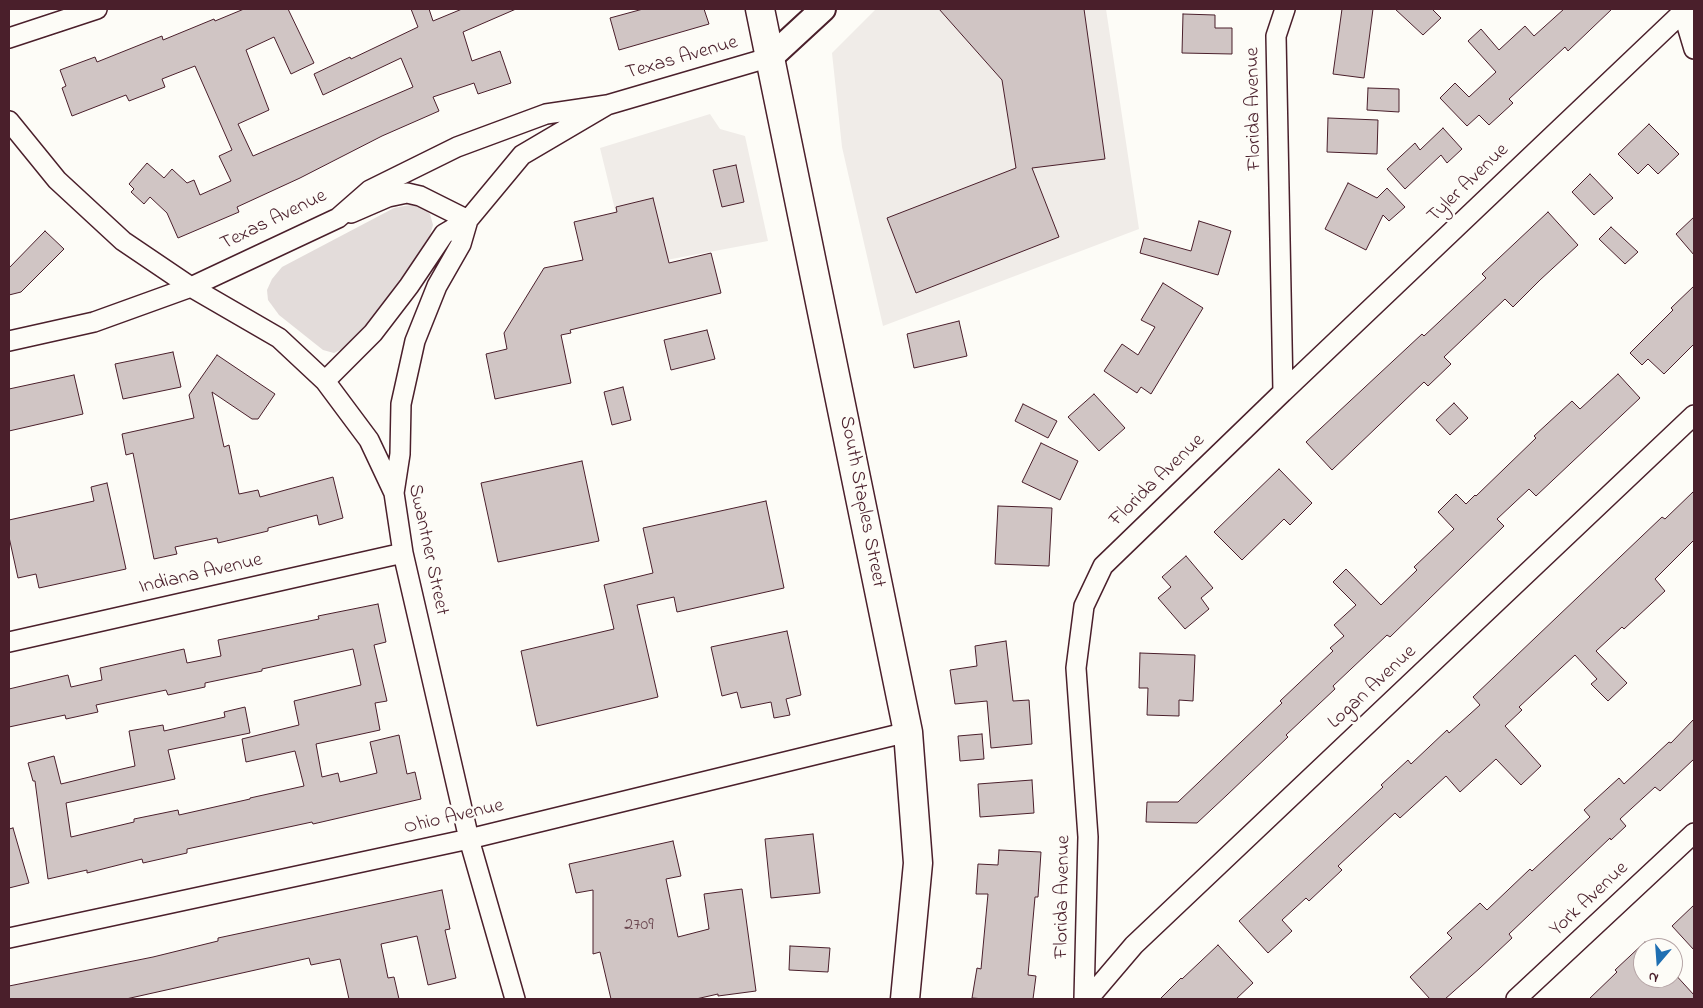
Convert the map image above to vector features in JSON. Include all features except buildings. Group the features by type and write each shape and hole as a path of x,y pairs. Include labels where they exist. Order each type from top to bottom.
{"main road":[{"name":"South Staples Street","path":"760,9 908,732 918,863 906,999"}],"street":[{"path":"9,38 97,9"},
{"path":"771,57 823,9"},
{"name":"Florida Avenue","path":"1084,999 1088,836 1076,668 1084,606 1102,566 1283,392 1276,36 1285,9"},
{"path":"1684,10 1694,49"},
{"name":"Tyler Avenue","path":"1283,392 1684,10"},
{"name":"Texas Avenue","path":"9,341 94,322 191,287 338,218 370,190 457,147 546,114 606,105 771,57"},
{"name":"Texas Avenue","path":"325,380 373,333 409,286 444,234 468,220 522,155 606,105"},
{"name":"Swantner Street","path":"9,122 57,180 123,241 191,287 279,338 325,380 369,440 394,493 403,553 469,838 515,999"},
{"path":"338,218 388,197 407,193 420,196 468,220"},
{"name":"Texas Avenue","path":"394,493 400,454 401,404 415,341 437,286 462,244 468,220"},
{"name":"Logan Avenue","path":"1088,999 1134,945 1694,415"},
{"name":"Indiana Avenue","path":"9,642 403,553"},
{"name":"Ohio Avenue","path":"9,938 469,838 908,732"},
{"name":"York Avenue","path":"1516,999 1694,833"}],"shaded area":[{"path":"876,9 1106,9 1139,229 883,326 842,147 832,53"},
{"path":"710,114 720,129 745,136 768,241 629,267 600,148"},
{"path":"410,205 421,206 430,214 433,225 430,235 391,295 378,312 344,348 334,353 323,350 279,315 268,300 267,290 272,279 282,267 394,208"}]}
